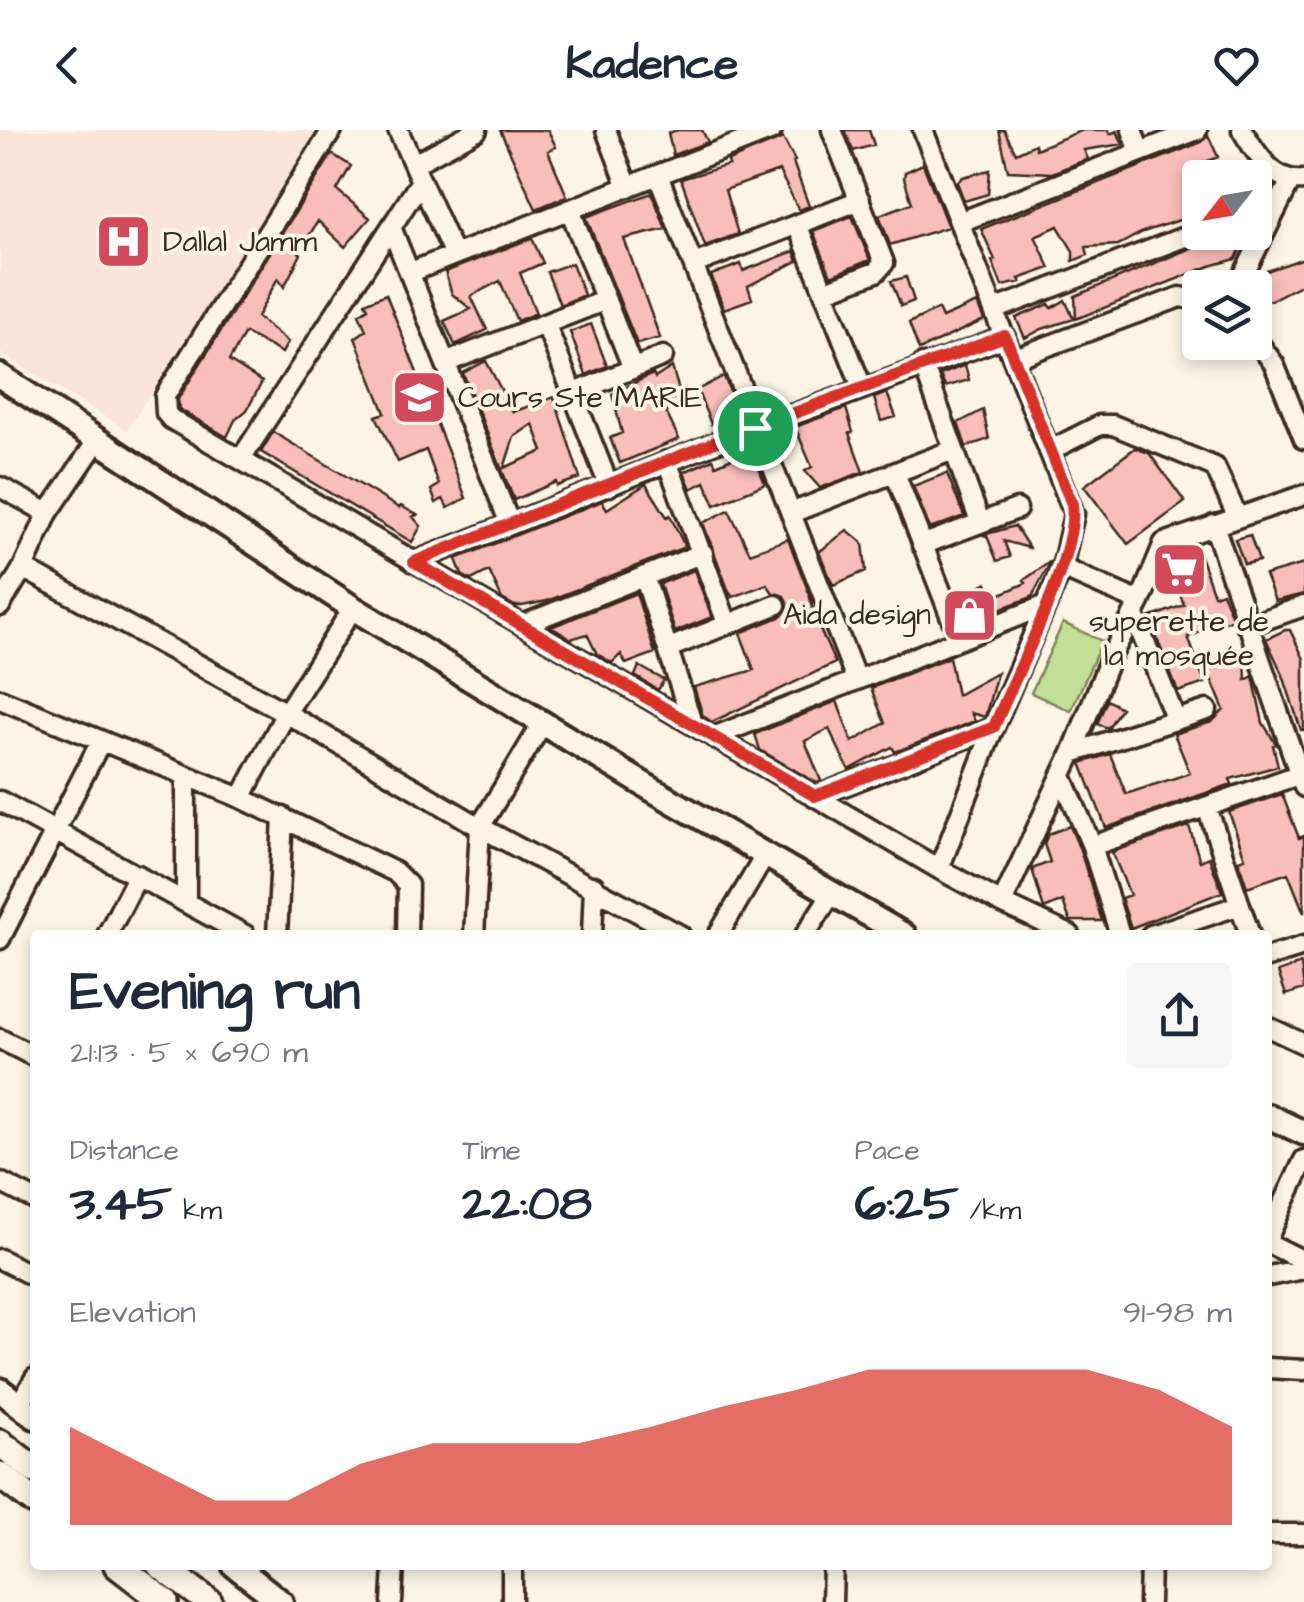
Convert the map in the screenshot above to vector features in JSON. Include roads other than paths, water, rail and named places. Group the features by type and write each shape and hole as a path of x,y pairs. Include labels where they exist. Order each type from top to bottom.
{"highway":[{"path":"0,1444 30,1466"},
{"path":"0,1475 30,1498"},
{"path":"123,1570 165,1602"},
{"path":"166,1570 208,1602"}],"main road":[{"path":"1,381 353,608 542,724 895,930"},
{"path":"1272,1118 1304,1133"},
{"path":"0,1390 27,1412"},
{"path":"240,1570 281,1602"}],"street":[{"path":"332,130 165,396 166,413 171,419 939,869 1059,930"},
{"path":"398,130 454,255"},
{"path":"241,459 391,227 418,172 477,130"},
{"path":"606,130 628,187"},
{"path":"410,272 658,175 725,139 772,130"},
{"path":"824,292 883,268 884,263 832,130"},
{"path":"924,130 1074,514 1062,568 939,869"},
{"path":"1132,130 1140,152"},
{"path":"960,222 1196,130"},
{"path":"1242,130 1264,162 1297,181 1282,200 1246,270"},
{"path":"658,175 856,679"},
{"path":"694,264 860,200"},
{"path":"1272,204 1282,200"},
{"path":"570,210 633,369"},
{"path":"797,224 862,387"},
{"path":"391,227 510,524"},
{"path":"994,310 1182,238"},
{"path":"1013,358 1182,297"},
{"path":"447,362 606,300"},
{"path":"546,325 608,486"},
{"path":"414,562 667,461 1005,336"},
{"path":"572,394 663,356"},
{"path":"1271,360 1304,439"},
{"path":"924,364 980,522"},
{"path":"1049,451 1100,425 1113,425 1216,467 1237,516"},
{"path":"0,606 48,514 97,442"},
{"path":"791,513 954,450"},
{"path":"667,461 727,624"},
{"path":"895,472 959,638"},
{"path":"0,487 48,514"},
{"path":"1002,904 1164,544 1304,494"},
{"path":"922,545 1017,509"},
{"path":"1092,846 1303,778 1214,525"},
{"path":"522,625 703,552"},
{"path":"23,568 286,713 480,827 671,930"},
{"path":"1062,568 1137,609 1176,718"},
{"path":"644,576 692,723"},
{"path":"668,648 776,605"},
{"path":"712,737 1046,606"},
{"path":"1247,626 1304,606"},
{"path":"241,798 286,713 353,608"},
{"path":"0,699 241,798 404,879 408,894 406,930"},
{"path":"1072,753 1207,710"},
{"path":"474,930 480,827 542,724"},
{"path":"815,796 994,727"},
{"path":"0,939 101,741"},
{"path":"186,776 186,902"},
{"path":"1062,776 1092,846 1118,930"},
{"path":"0,801 186,902 217,928"},
{"path":"1207,807 1248,930"},
{"path":"277,930 283,817"},
{"path":"721,930 766,854"},
{"path":"109,930 138,875"},
{"path":"592,930 594,886"},
{"path":"809,930 832,894"},
{"path":"1166,930 1240,905"},
{"path":"1272,956 1304,946"},
{"path":"1272,1028 1304,1044"},
{"path":"0,1038 30,1054"},
{"path":"1272,1231 1304,1160"},
{"path":"0,1182 30,1197"},
{"path":"1272,1243 1304,1265"},
{"path":"0,1259 30,1274"},
{"path":"1272,1275 1304,1265"},
{"path":"1272,1368 1304,1370"},
{"path":"1272,1534 1304,1534"},
{"path":"392,1602 394,1570"},
{"path":"512,1570 512,1602"},
{"path":"832,1602 834,1570"},
{"path":"1150,1570 1150,1602"}],"place":[{"name":"Dallal Jamm","path":"124,242"},
{"name":"Cours Ste MARIE","path":"419,398"},
{"name":"superette de la mosquée","path":"1179,570"},
{"name":"Aida design","path":"970,615"}]}
